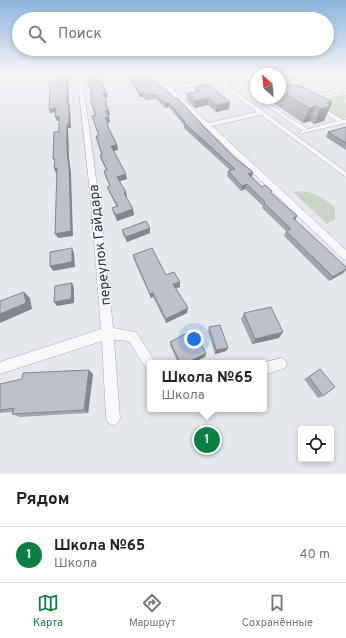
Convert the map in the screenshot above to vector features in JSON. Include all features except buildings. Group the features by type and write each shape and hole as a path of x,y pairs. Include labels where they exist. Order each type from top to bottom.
{"street":[{"name":"переулок Гайдара","path":"82,95 108,333 112,418"},
{"path":"176,95 346,256"},
{"path":"237,95 346,175"},
{"path":"299,97 306,98 324,95"},
{"path":"306,98 310,102 344,121"},
{"path":"267,104 307,131"},
{"path":"207,126 262,113"},
{"path":"292,135 344,121"},
{"path":"0,368 108,333 132,336 147,360"},
{"path":"267,368 281,364"}],"green space":[{"path":"340,95 346,95 346,99 342,101 346,103 346,118 342,119 313,102"},
{"path":"304,191 321,197 335,208 335,219 327,224 293,192"}],"place":[{"name":"Школа №65","path":"207,440"}]}
